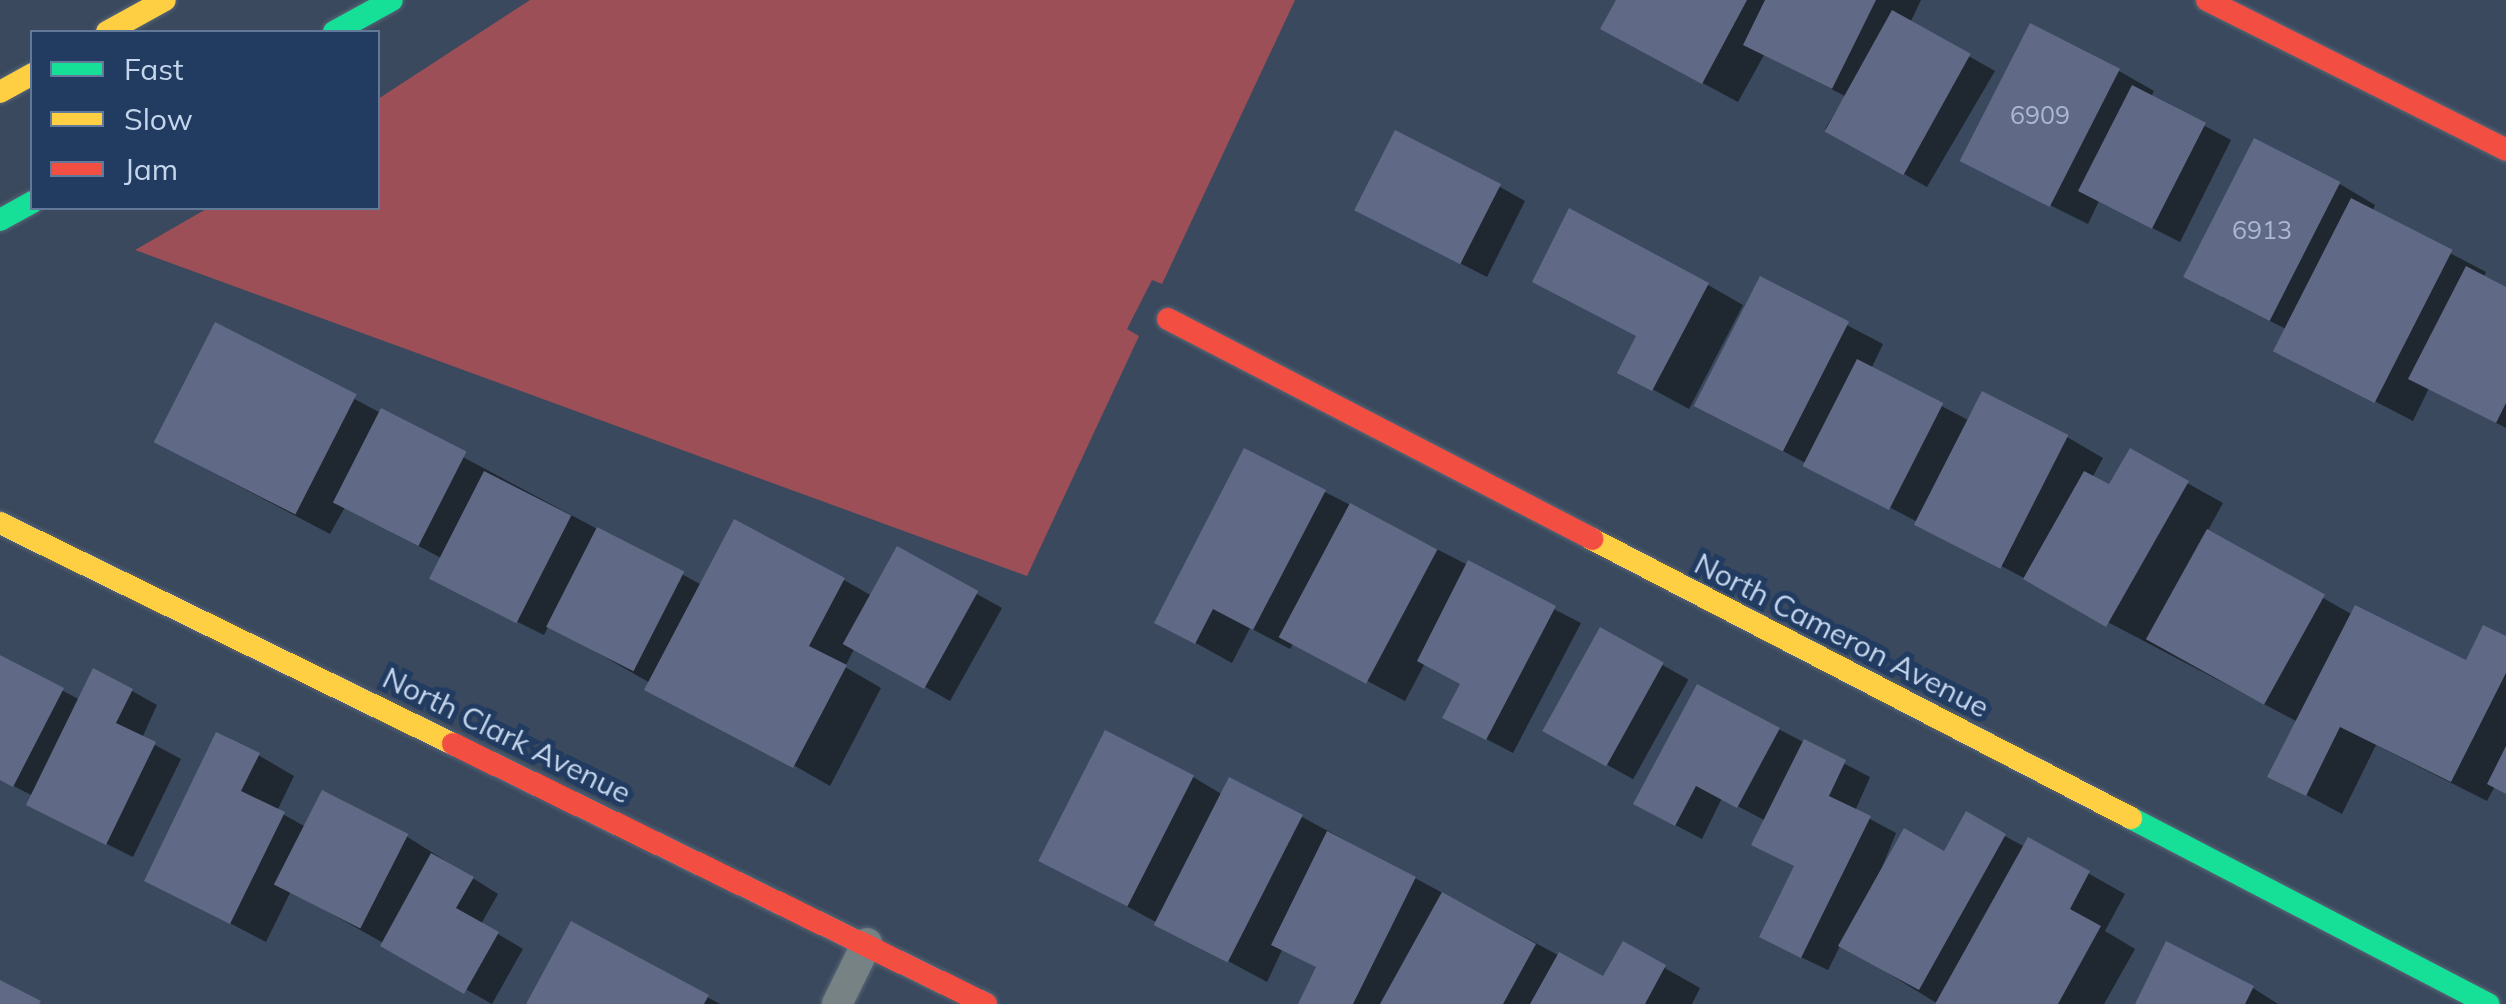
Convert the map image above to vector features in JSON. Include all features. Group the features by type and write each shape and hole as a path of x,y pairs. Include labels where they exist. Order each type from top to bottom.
{"street":[{"path":"111,30 165,0"},
{"path":"338,30 392,0"},
{"path":"2207,0 2506,150"},
{"path":"0,92 30,75"},
{"path":"0,220 30,203"},
{"name":"North Cameron Avenue","path":"1168,319 2489,1004"},
{"name":"North Clark Avenue","path":"0,523 868,943 986,1004"},
{"path":"837,1004 868,943"}],"shaded area":[{"path":"530,0 1295,0 1162,284 1152,280 1127,329 1139,336 1027,576 135,250 205,210 380,210 380,98"}],"building":[{"path":"1616,0 1747,0 1702,84 1600,29"},
{"path":"1765,0 1876,0 1832,89 1743,45"},
{"path":"1892,10 1971,54 1903,175 1825,132"},
{"path":"2030,23 2120,69 2050,207 1960,161"},
{"path":"2132,85 2206,123 2152,229 2078,191"},
{"path":"1395,130 1501,184 1460,264 1354,210"},
{"path":"2254,138 2340,182 2270,321 2183,277"},
{"path":"2351,198 2453,250 2374,403 2273,351"},
{"path":"1569,208 1709,283 1652,391 1617,373 1636,336 1532,282"},
{"path":"2466,266 2506,287 2506,403 2496,423 2408,379"},
{"path":"1760,276 1849,321 1783,451 1694,406"},
{"path":"215,322 357,394 295,514 154,442"},
{"path":"1857,359 1943,403 1889,510 1803,466"},
{"path":"1982,391 2068,435 2000,569 1914,525"},
{"path":"381,408 467,452 418,546 333,502"},
{"path":"1244,448 1326,490 1253,630 1213,609 1195,644 1154,623"},
{"path":"2130,448 2189,481 2106,627 2023,579 2084,471 2109,484"},
{"path":"484,471 571,515 516,623 429,579"},
{"path":"1350,503 1437,549 1366,684 1279,637"},
{"path":"734,519 845,578 809,646 847,665 793,768 644,690"},
{"path":"597,527 684,571 633,671 546,627"},
{"path":"2207,529 2325,594 2264,705 2146,639"},
{"path":"897,546 978,591 924,689 843,644"},
{"path":"1468,560 1556,606 1486,740 1442,718 1460,684 1417,661"},
{"path":"2355,605 2466,660 2483,625 2506,636 2506,673 2451,782 2340,727 2306,796 2267,777"},
{"path":"1600,627 1664,662 1606,766 1542,731"},
{"path":"0,655 64,688 13,787 0,780"},
{"path":"93,668 133,689 116,723 156,742 106,845 26,805"},
{"path":"1697,684 1780,728 1737,808 1696,786 1675,826 1633,804"},
{"path":"1105,730 1194,775 1127,906 1038,861"},
{"path":"216,732 260,753 241,791 285,812 230,924 144,881"},
{"path":"1804,739 1846,760 1829,796 1871,816 1801,958 1759,937 1794,866 1751,845"},
{"path":"2506,746 2506,794 2487,784"},
{"path":"1229,777 1303,815 1228,963 1154,925"},
{"path":"322,790 408,834 360,928 274,884"},
{"path":"1966,811 2006,834 1919,990 1838,946 1904,828 1944,851"},
{"path":"1327,831 1416,877 1353,1004 1298,1004 1316,967 1271,945"},
{"path":"2028,837 2090,871 2070,909 2101,926 2058,1004 1935,1004"},
{"path":"431,853 474,877 456,908 499,932 464,994 380,946"},
{"path":"1442,892 1536,944 1503,1004 1380,1004"},
{"path":"571,921 709,995 704,1004 526,1004"},
{"path":"1623,941 1666,965 1645,1004 1530,1004 1559,952 1603,976"},
{"path":"2166,941 2254,986 2245,1004 2135,1004"},
{"path":"0,980 41,1001 0,1004"}],"traffic: fast":[{"path":"338,30 392,0"},
{"path":"0,220 30,203"},
{"path":"2131,818 2489,1004"}],"traffic: slow":[{"path":"111,30 165,0"},
{"path":"0,92 30,75"},
{"path":"0,523 453,744"},
{"path":"1592,539 2131,818"}],"traffic: jam":[{"path":"2207,0 2506,150"},
{"path":"1168,319 1592,539"},
{"path":"453,744 986,1004"}]}
